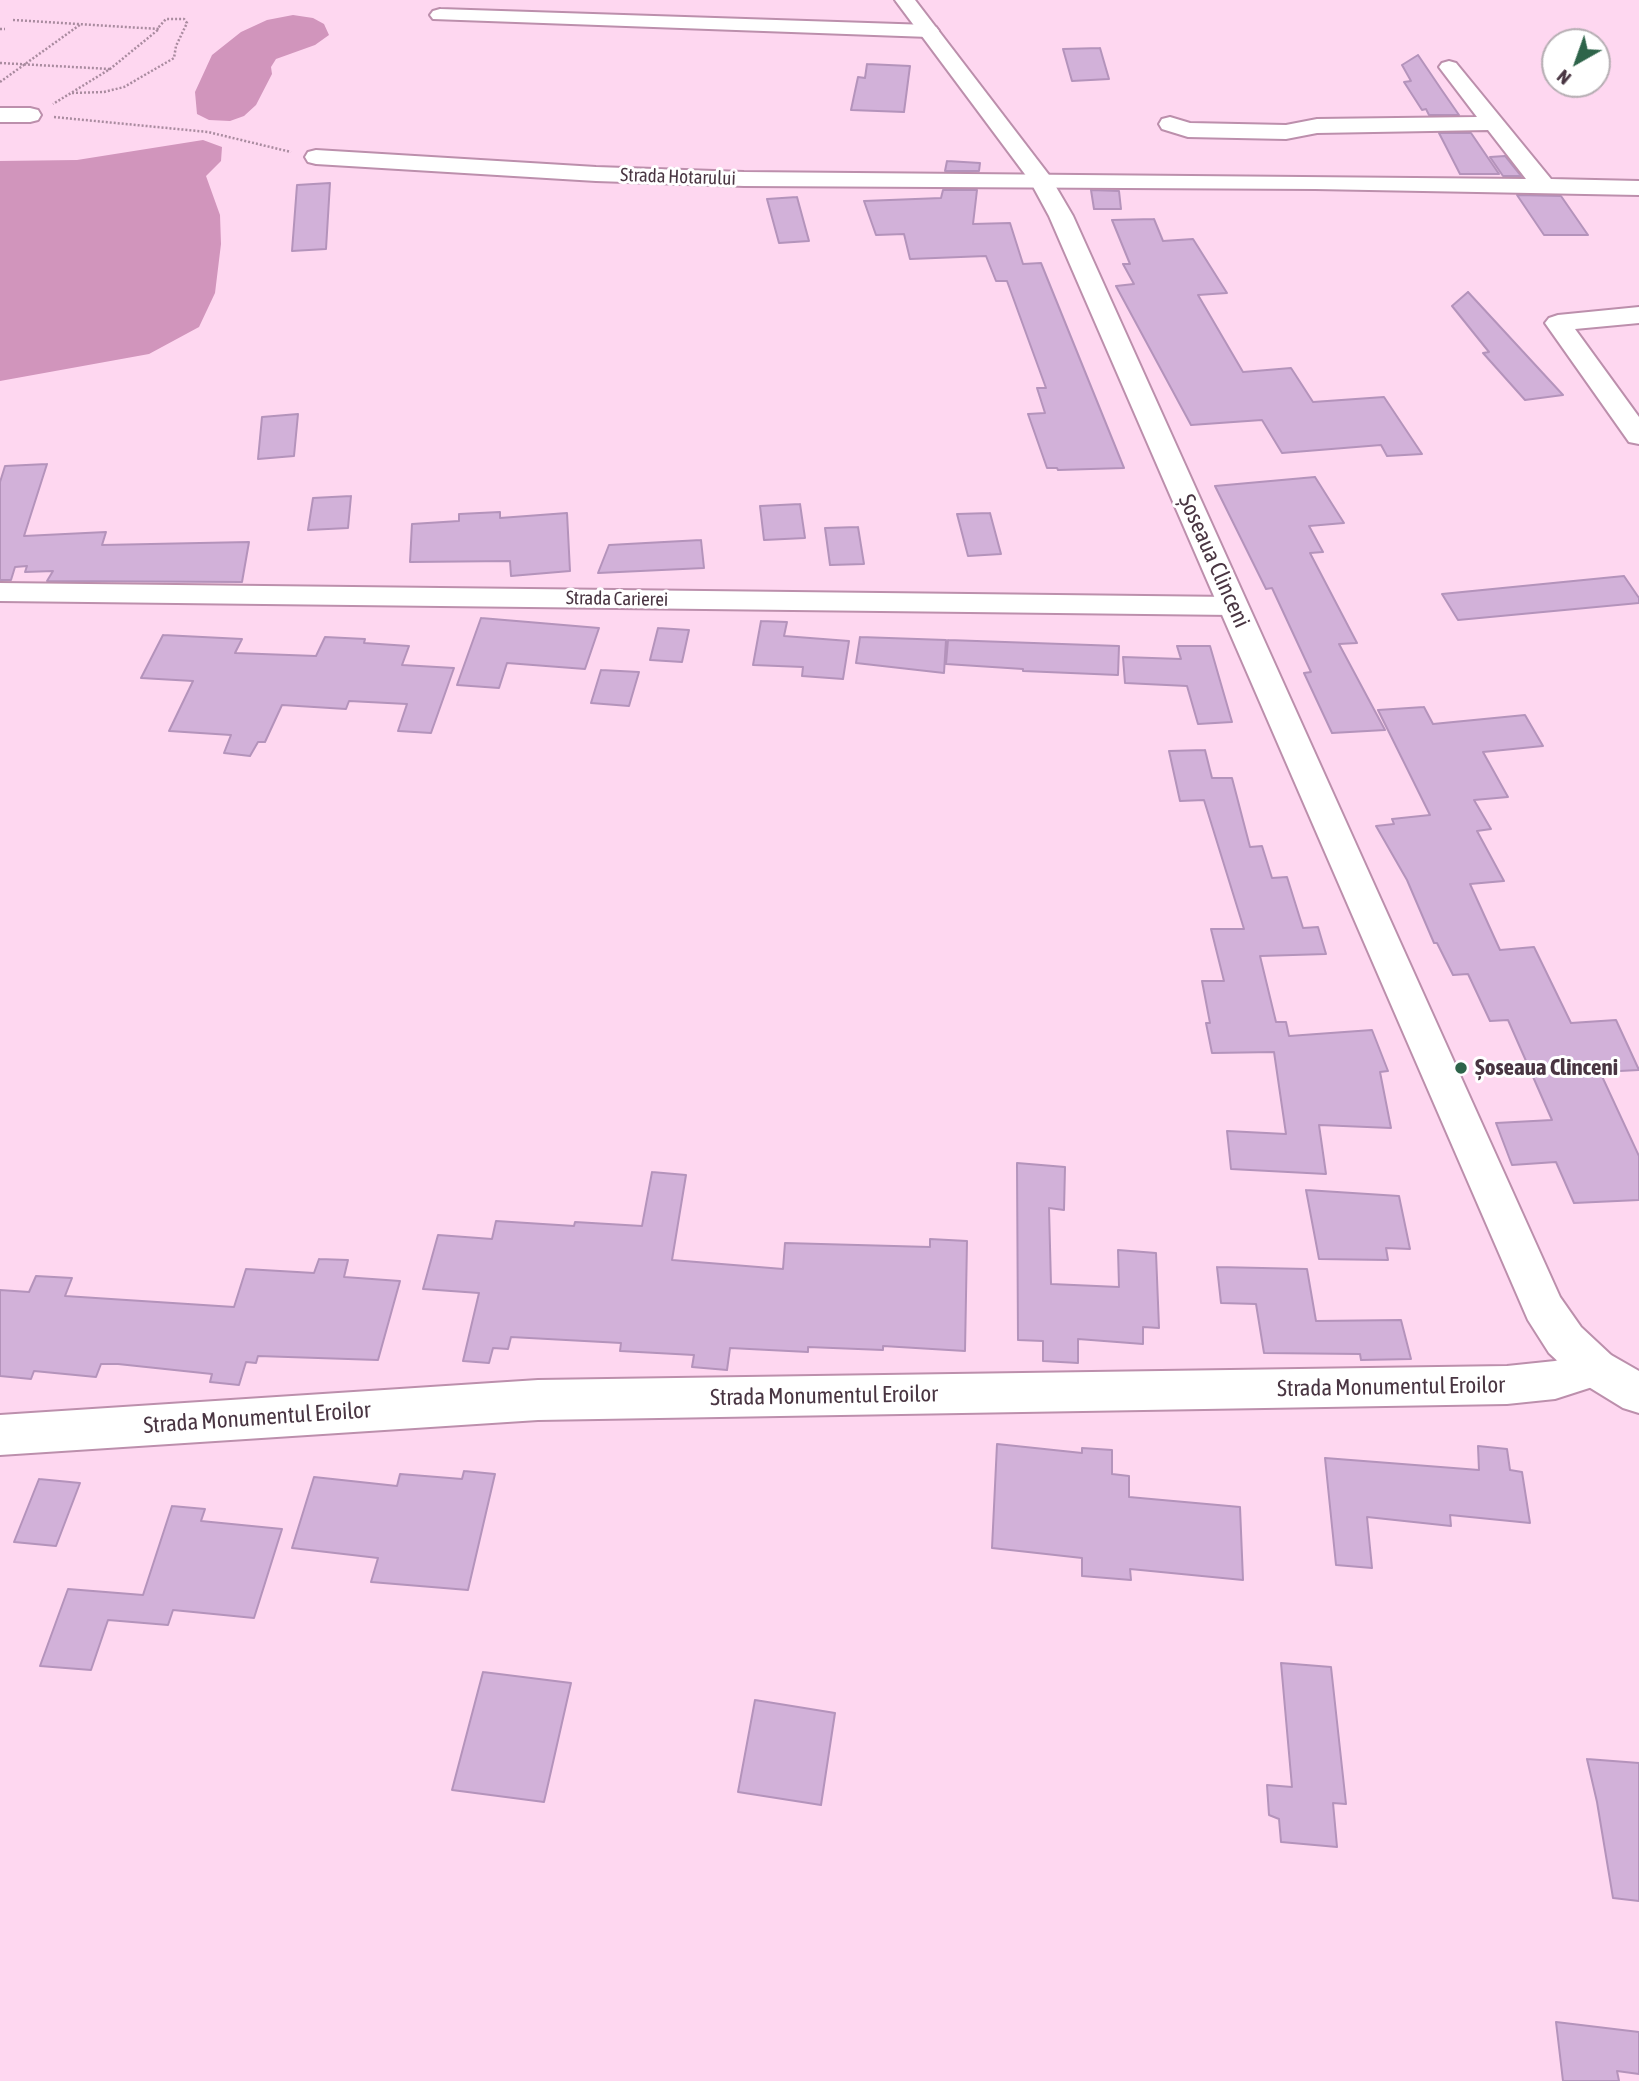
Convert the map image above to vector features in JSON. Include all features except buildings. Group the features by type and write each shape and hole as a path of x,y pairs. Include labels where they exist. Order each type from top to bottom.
{"street":[{"name":"Șoseaua Clinceni","path":"905,0 1041,180 1061,216 1543,1307 1565,1340 1595,1368"},
{"path":"440,15 929,31"},
{"path":"1449,67 1491,123 1544,186"},
{"path":"0,115 39,111"},
{"path":"1296,148 1317,126 1491,123"},
{"path":"1170,124 1188,130 1296,148"},
{"path":"1296,148 1315,182"},
{"name":"Strada Hotarului","path":"316,157 596,174 744,179 1315,182 1639,188"},
{"path":"1639,315 1558,323 1639,436"},
{"name":"Strada Carierei","path":"0,592 1233,606"},
{"path":"1595,1368 1639,1394"},
{"name":"Strada Monumentul Eroilor","path":"0,1435 538,1400 1507,1385 1555,1380 1595,1368"}],"path":[{"path":"39,111 110,69 157,34 157,29 166,19 184,19 187,23 176,46 174,58 124,87 104,92 71,93"},
{"path":"13,20 157,29"},
{"path":"0,82 81,24"},
{"path":"0,29 5,29"},
{"path":"0,63 110,69"},
{"path":"39,111 208,132 316,157"}],"shaded area":[{"path":"293,15 313,18 324,24 329,35 315,45 276,59 271,67 272,74 256,105 244,116 230,121 209,120 197,114 195,92 212,55 241,32 267,20"},
{"path":"203,140 222,147 221,161 206,176 220,215 221,244 215,293 199,327 149,354 0,381 0,161 77,160"}],"place":[{"name":"Șoseaua Clinceni","path":"1461,1068"}]}
